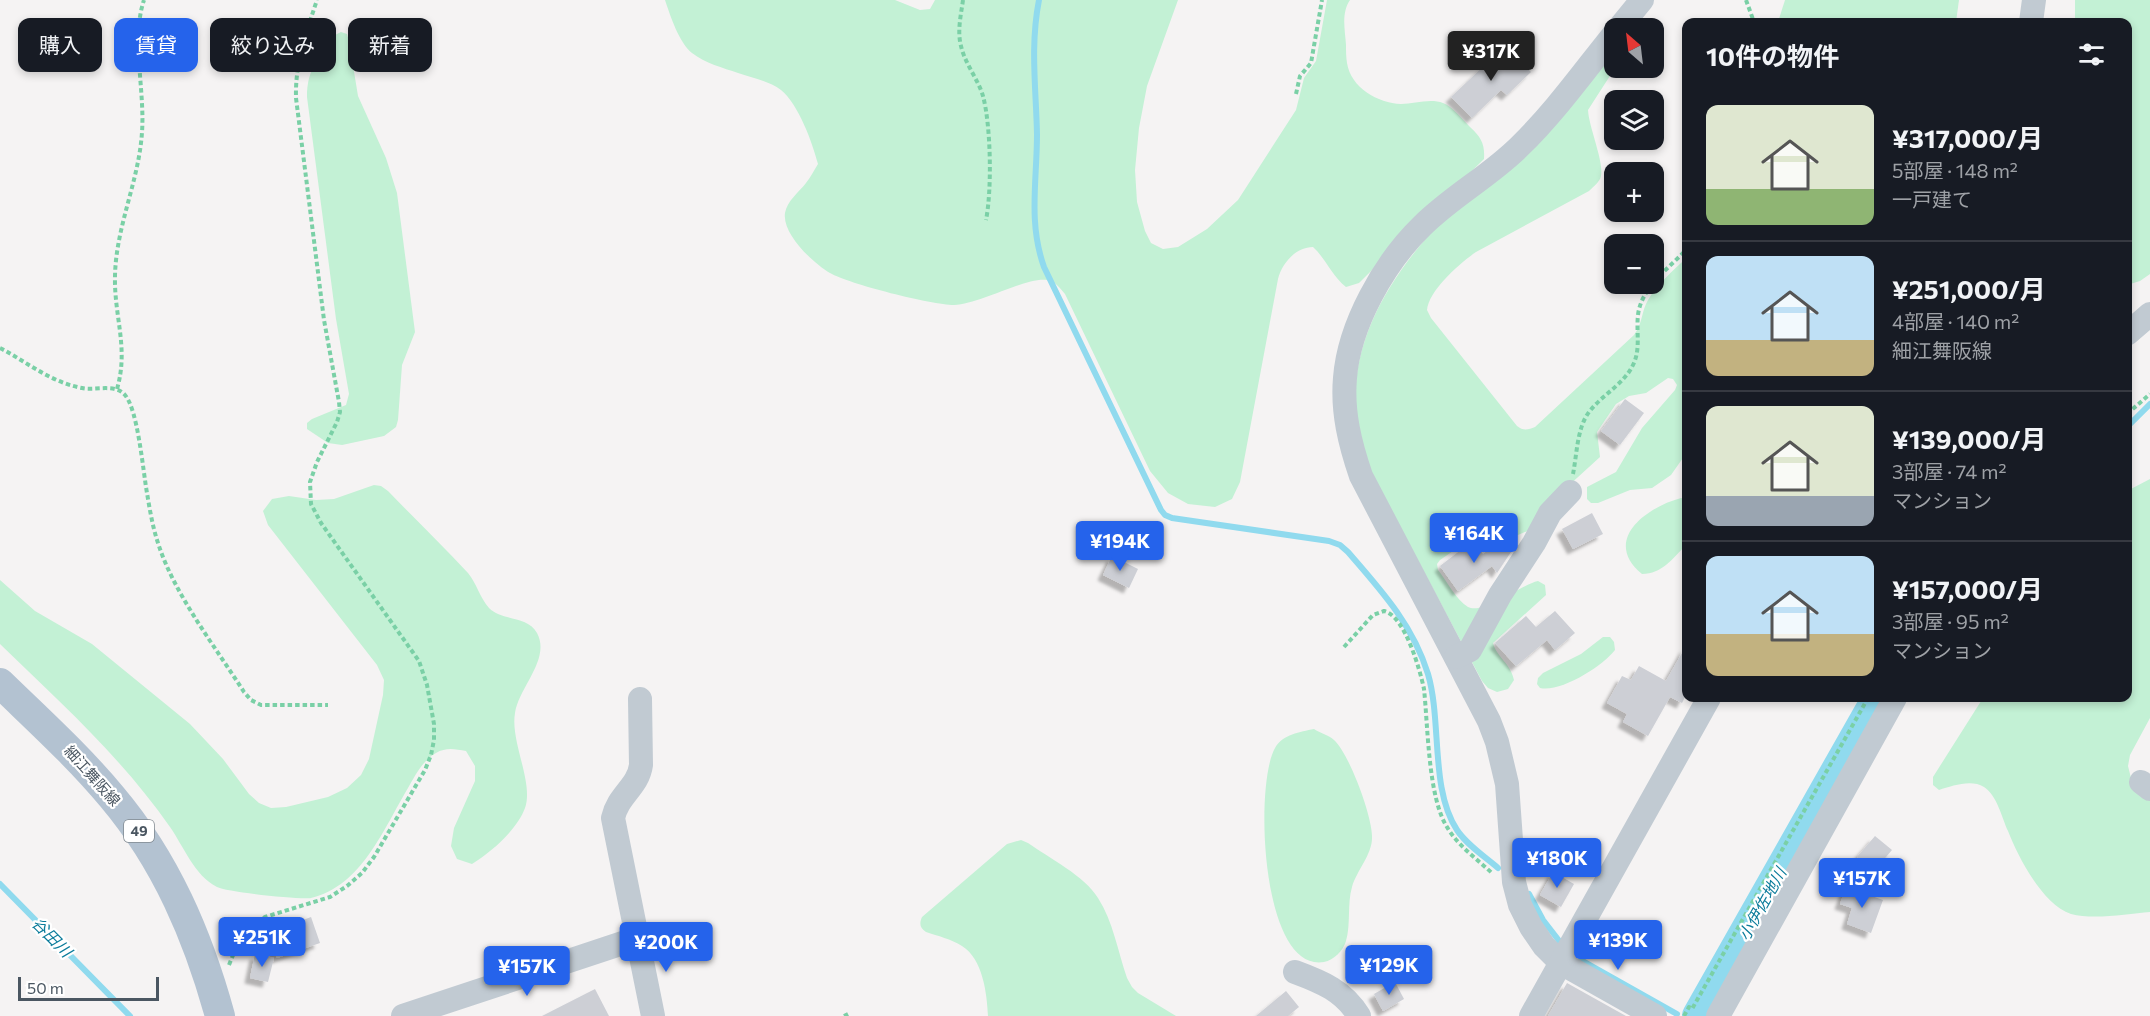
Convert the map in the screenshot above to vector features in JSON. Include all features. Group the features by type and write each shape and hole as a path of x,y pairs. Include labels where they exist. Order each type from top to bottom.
{"main road":[{"name":"細江舞阪線","path":"0,683 93,775 132,822 160,865 196,938 220,1016"}],"street":[{"path":"1627,18 1642,0"},
{"path":"2032,18 2034,0"},
{"path":"1604,46 1521,145 1499,165 1446,204 1398,253 1379,281 1352,344 1345,377 1345,411 1361,476 1489,721 1503,763 1510,806 1513,879 1520,905 1530,927 1561,963 1655,1016"},
{"path":"2132,330 2150,314"},
{"path":"1456,657 1470,650 1500,595 1529,552 1550,513 1570,492"},
{"path":"640,699 640,775 619,800 613,818 653,1016"},
{"path":"1532,1016 1707,702"},
{"path":"1718,1016 1893,702"},
{"path":"403,1016 638,938"},
{"path":"1295,972 1333,988 1346,999 1359,1016"}],"path":[{"path":"117,389 123,363 123,349 116,307 115,266 121,224 142,133 139,24 144,0"},
{"path":"209,977 226,970 245,932 265,917 330,897 362,873 425,770 434,740 434,724 427,685 419,661 321,523 311,504 310,482 340,412 324,321 296,98 296,76 300,54 317,0"},
{"path":"963,0 959,34 961,46 982,94 987,116 991,193 986,220"},
{"path":"1296,94 1300,76 1311,63 1322,0"},
{"path":"1746,0 1753,18"},
{"path":"1570,492 1585,420 1594,406 1624,377 1636,358 1641,301 1649,288 1682,254"},
{"path":"0,348 39,372 73,386 84,389 117,389 125,395 134,414 151,517 164,560 177,586 244,692 251,700 261,705 328,705"},
{"path":"2132,410 2150,394"},
{"path":"1344,647 1378,612 1384,610 1394,616 1416,658 1421,673 1434,793 1441,816 1454,837 1500,880 1513,879"},
{"path":"1684,1016 1689,1007 1692,1009 1866,702"},
{"path":"844,1016 850,1013"}],"green space":[{"path":"665,0 895,0 920,10 930,9 935,0 1178,0 1147,86 1139,128 1135,170 1137,202 1145,231 1151,243 1163,249 1178,247 1207,229 1238,200 1296,110 1304,78 1316,61 1327,0 1350,0 1347,5 1344,28 1347,61 1354,80 1360,87 1383,101 1392,103 1433,101 1447,105 1480,138 1484,149 1484,159 1359,283 1346,287 1313,247 1301,250 1286,262 1278,279 1240,482 1232,499 1215,507 1188,504 1168,493 1150,471 1065,294 1055,283 1047,280 1027,282 965,304 943,304 891,293 840,278 823,268 808,255 793,239 785,221 788,205 808,181 818,164 794,105 776,87 714,65 692,53 679,36"},
{"path":"1785,0 1959,0 1957,18 1779,18"},
{"path":"2075,0 2150,0 2150,274 2132,283 2132,18 2075,18"},
{"path":"341,32 347,34 348,72 354,72 358,96 386,158 397,193 415,332 402,365 396,427 384,436 342,445 328,443 307,429 307,423 312,419 346,405 349,394 336,319 307,97 312,72 336,72 336,34"},
{"path":"1604,62 1604,78 1609,78 1588,110 1600,162 1601,176 1598,182 1589,191 1469,257 1439,286 1427,310 1517,426 1521,429 1528,429 1535,427 1634,335 1652,294 1664,294 1664,280 1682,262 1682,459 1671,475 1652,488 1630,490 1598,503 1591,503 1587,499 1587,487 1616,472 1642,428 1675,390 1677,385 1673,379 1668,378 1646,393 1629,396 1616,404 1597,432 1600,457 1566,488 1532,529 1491,542 1469,540 1440,560 1437,564 1438,570 1468,607 1483,607 1538,581 1545,585 1546,595 1493,643 1497,653 1510,669 1514,680 1508,689 1497,692 1488,688 1482,681 1371,472 1360,433 1356,409 1359,361 1375,315 1399,273 1429,235"},
{"path":"2150,479 2150,718 2130,755 2128,766 2131,778 2150,798 2150,912 2080,916 2061,909 2041,891 2018,854 1996,801 1989,791 1979,785 1967,783 1939,790 1933,785 1933,777 1980,702 2132,702 2132,488"},
{"path":"374,485 381,486 388,491 468,573 489,608 501,615 528,624 537,633 540,653 518,703 514,724 527,787 525,808 510,832 487,853 472,864 457,859 451,846 454,828 475,781 475,766 466,751 443,750 431,756 419,769 370,854 344,881 329,891 311,898 304,898 279,897 217,887 196,868 170,827 132,777 68,709 0,644 0,580 35,611 92,644 190,724 223,759 249,794 259,803 271,808 286,807 328,797 347,788 361,775 369,759 383,695 384,680 377,665 268,525 263,511 272,499 289,496 316,500 334,499"},
{"path":"1682,498 1682,549 1661,568 1642,574 1631,561 1626,549 1627,537 1643,517 1668,502"},
{"path":"1603,637 1610,637 1614,642 1615,650 1601,663 1569,682 1540,688 1537,684 1538,678 1543,673 1581,654"},
{"path":"1314,729 1334,740 1346,758 1364,800 1372,836 1370,849 1352,887 1345,945 1335,957 1324,962 1303,957 1287,938 1275,909 1268,873 1265,835 1268,768 1275,748 1287,737"},
{"path":"1021,840 1085,882 1098,898 1108,917 1127,978 1132,987 1176,1016 988,1016 985,988 975,959 962,946 926,932 921,927 921,922 922,917 1007,844"}],"building":[{"path":"1505,46 1531,72 1507,95 1501,90 1472,118 1451,97"},
{"path":"1625,399 1644,413 1620,445 1601,431"},
{"path":"1592,513 1603,534 1573,549 1562,529"},
{"path":"1499,542 1503,548 1507,546 1511,552 1497,573 1492,566 1458,591 1440,566 1470,543 1477,552 1480,550 1483,554"},
{"path":"1112,556 1138,569 1129,588 1103,575"},
{"path":"1555,611 1575,633 1555,650 1547,640 1516,666 1495,643 1526,616 1536,627"},
{"path":"1682,653 1682,702 1682,703 1670,697 1648,736 1623,722 1627,714 1607,703 1622,676 1631,680 1639,666 1666,681"},
{"path":"1875,836 1892,850 1874,871 1857,857"},
{"path":"1553,872 1574,884 1561,907 1540,895"},
{"path":"1846,887 1883,900 1871,933 1847,924 1852,908 1840,904"},
{"path":"311,917 320,943 277,958 269,933"},
{"path":"255,954 274,958 268,982 250,978"},
{"path":"1395,982 1404,999 1383,1011 1374,994"},
{"path":"1567,983 1626,1016 1548,1016"},
{"path":"595,989 609,1016 542,1016"},
{"path":"1286,991 1299,1007 1288,1016 1256,1016"}],"waterway":[{"path":"1039,0 1034,50 1037,134 1034,201 1039,250 1044,267 1161,510 1172,518 1329,541 1340,545 1348,552 1395,609 1422,656 1432,693 1440,775 1449,813 1457,830 1466,841 1498,868"},
{"path":"2132,422 2150,404"},
{"name":"小伊佐地川","path":"1699,1016 1877,702"},
{"name":"谷田川","path":"0,884 130,1016"},
{"path":"1529,894 1543,920 1560,942"},
{"path":"1581,960 1677,1014"}]}
